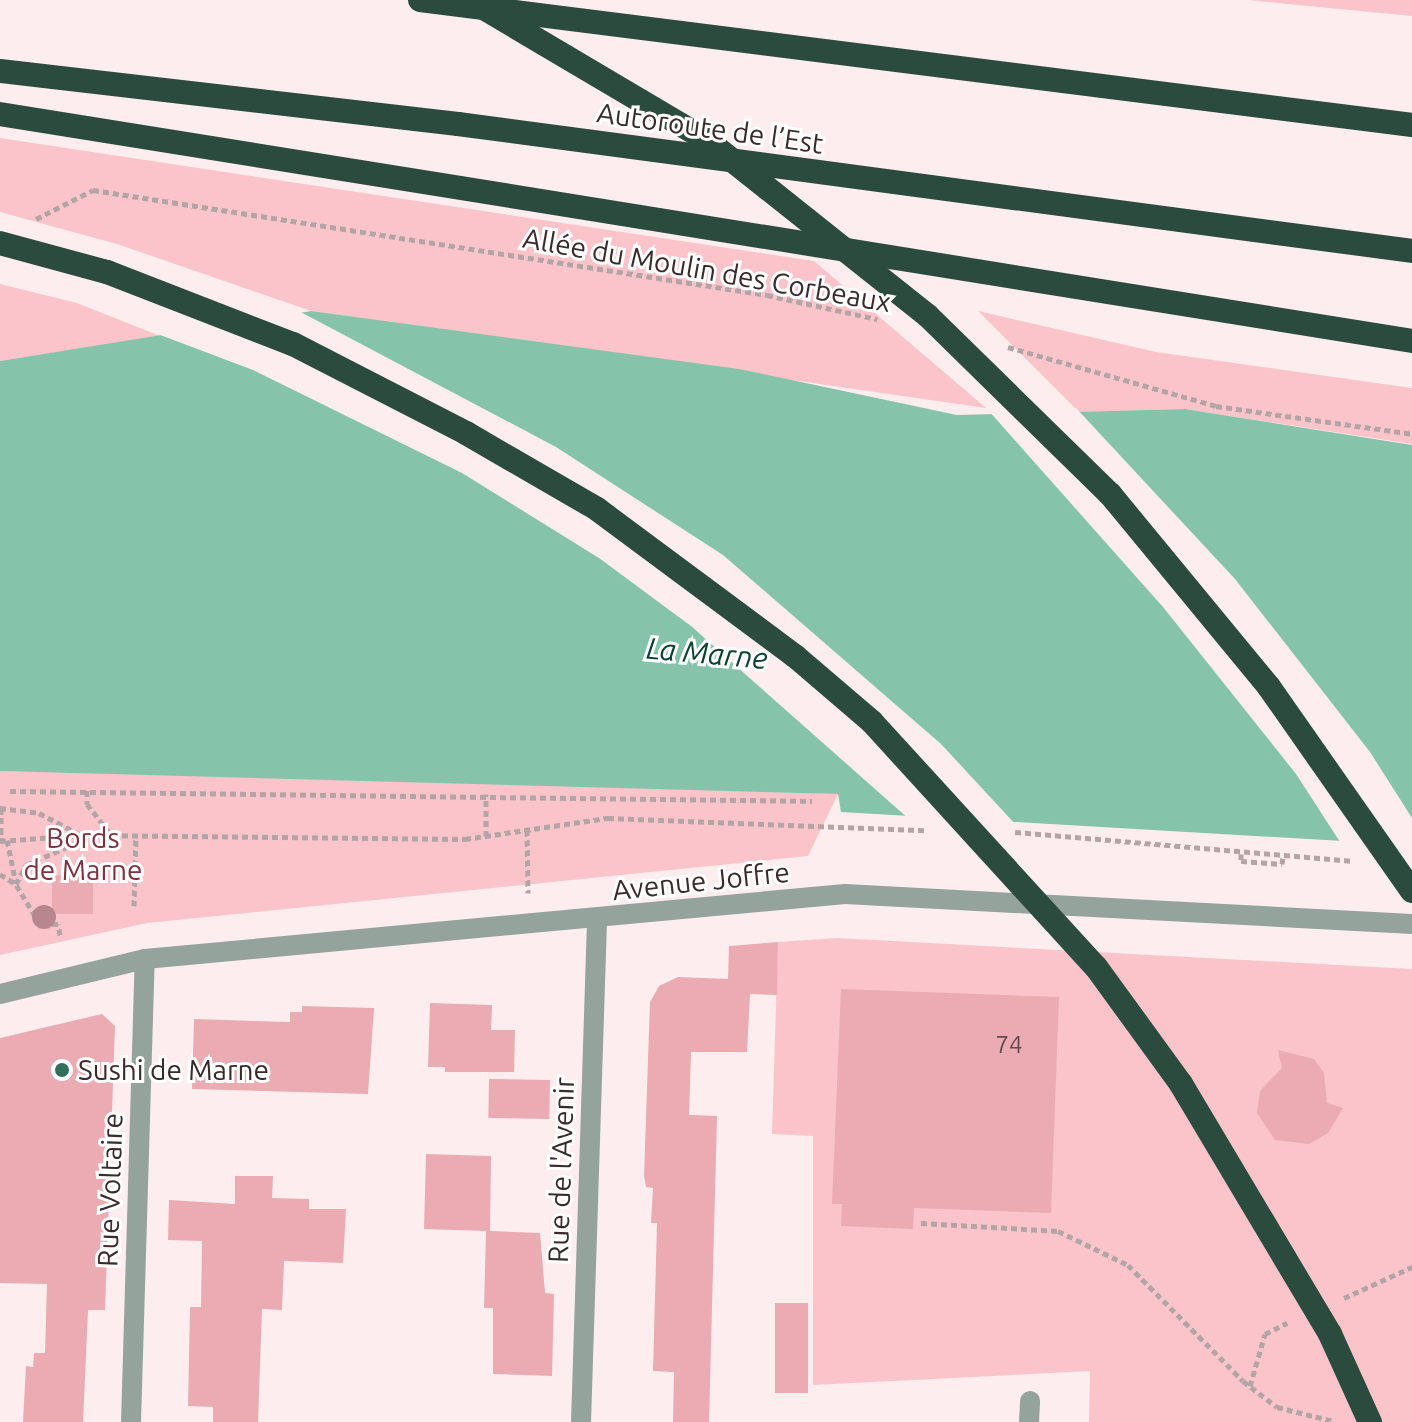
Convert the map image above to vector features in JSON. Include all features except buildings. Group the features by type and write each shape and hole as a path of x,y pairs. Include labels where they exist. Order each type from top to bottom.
{"highway":[{"path":"420,0 1412,125"},
{"path":"470,0 708,141 928,316 1110,494 1269,687 1412,891"},
{"name":"Autoroute de l’Est","path":"0,71 474,126 1412,251"},
{"path":"0,114 1412,341"},
{"path":"0,243 107,272 293,344 466,433 597,509 817,675 934,787 1096,967 1189,1097 1330,1334 1370,1422"}],"street":[{"name":"Avenue Joffre","path":"0,994 145,959 597,920 845,894 1412,924"},
{"name":"Rue de l'Avenir","path":"581,1422 597,920"},
{"name":"Rue Voltaire","path":"131,1422 145,959"},
{"path":"1029,1422 1030,1401"}],"path":[{"name":"Allée du Moulin des Corbeaux","path":"26,224 93,190 767,295 891,322"},
{"path":"999,346 1216,406 1412,434"},
{"path":"87,790 87,804 111,836"},
{"path":"10,791 486,794 812,801"},
{"path":"486,794 486,836"},
{"path":"60,935 58,924 45,924 35,916 16,884 3,841 0,808 39,813 82,835"},
{"path":"3,841 82,835 486,836 527,830 528,889"},
{"path":"16,884 26,865 93,836"},
{"path":"134,906 136,836"},
{"path":"1241,854 1241,861 1264,866 1282,864 1283,857"},
{"path":"0,874 16,884"},
{"path":"921,1223 1058,1231 1128,1265 1243,1381 1277,1407 1338,1422"}],"green space":[{"path":"1248,0 1412,0 1412,16"},
{"path":"0,138 814,261 986,408 311,311 117,244 0,212"},
{"path":"0,284 77,303 160,336 0,361"},
{"path":"978,311 1156,352 1412,388 1412,444 1185,409 1079,412"},
{"name":"Bords de Marne","path":"0,771 286,776 838,794 808,856 147,923 0,955"},
{"path":"837,938 1412,969 1412,1422 1089,1422 1090,1371 813,1385 813,1136 772,1134 778,942"}],"water":[{"name":"La Marne","path":"311,311 739,369 957,415 1185,409 1412,445 1412,845 841,812 838,794 0,771 0,361"}],"pier":[{"path":"295,309 556,447 723,555 941,744 1017,826 910,820 691,626 599,558 462,473 253,370 155,333"},
{"path":"1076,408 1235,579 1370,752 1412,818 1412,849 1342,845 1296,774 1163,607 988,410"}],"place":[{"name":"Sushi de Marne","path":"62,1070"}]}
